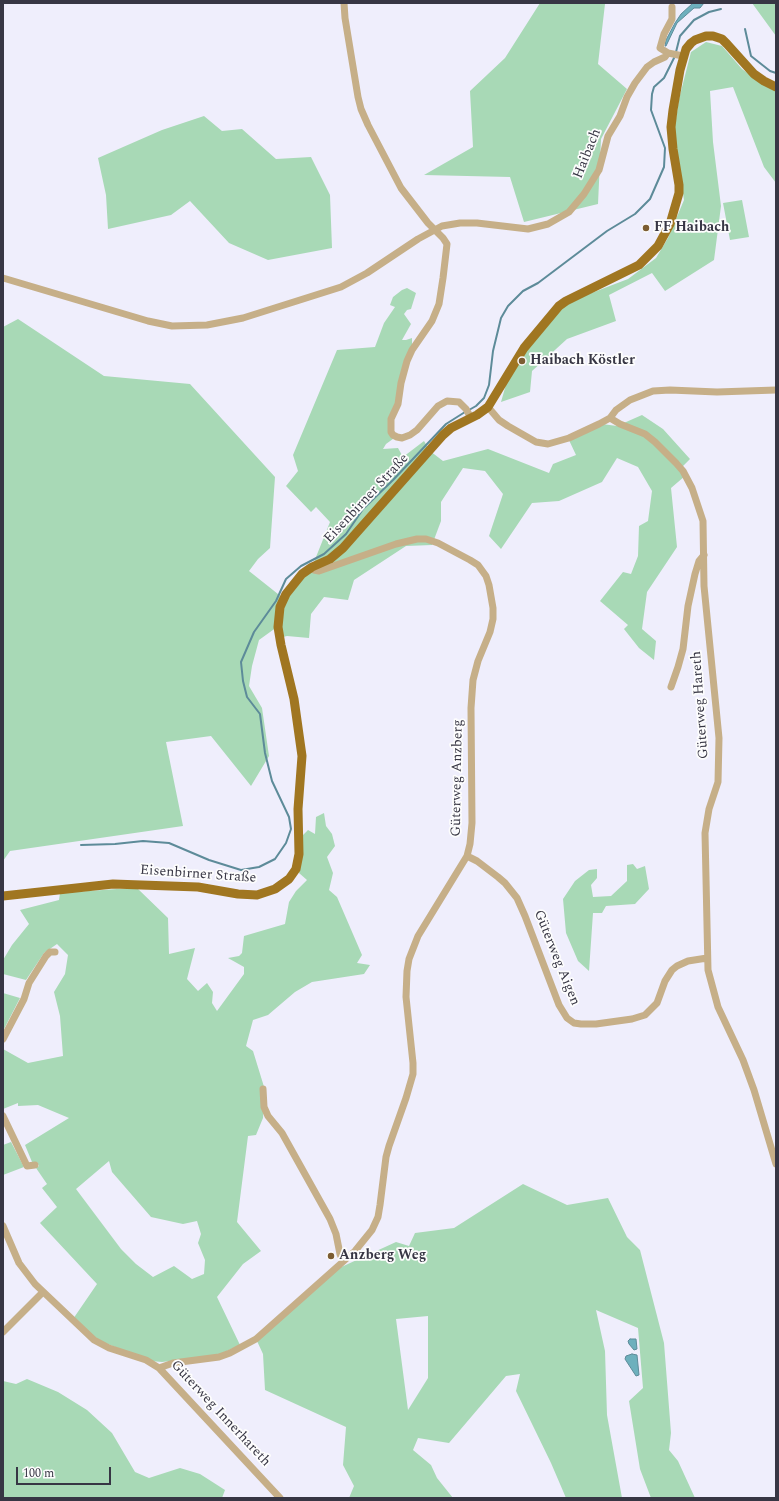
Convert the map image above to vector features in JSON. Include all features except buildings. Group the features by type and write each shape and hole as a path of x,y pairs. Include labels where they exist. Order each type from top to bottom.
{"main road":[{"name":"Eisenbirner Straße","path":"3,896 113,884 198,887 238,894 257,895 275,889 289,879 296,869 299,854 298,809 302,756 299,722 278,627 280,607 286,594 302,574 312,567 330,559 343,548 443,435 468,414 488,407 493,402 524,348 559,306 566,301 639,265 649,256 665,234 674,215 679,193 671,127 675,96 675,54 686,49 695,40 706,36 717,37 727,44 754,74 776,87"}],"street":[{"path":"344,3 345,18 361,109 382,154 401,188 434,230 445,240 447,248 439,304 432,321 412,350 407,361 401,382 398,404 391,420 390,428 394,436 399,438 407,437 417,430 438,406 447,401 459,402 468,414"},
{"path":"672,7 672,19 664,34 660,48 675,54"},
{"name":"Haibach","path":"3,278 148,321 177,326 207,325 243,318 341,287 434,230 448,224 468,223 535,228 556,220 569,212 580,201 595,177 602,161 608,136 620,116 635,83 650,64 664,57 675,54"},
{"path":"488,407 504,424 542,444 554,443 569,438 610,418 616,410 630,400 653,391 670,390 717,392 776,390"},
{"name":"Güterweg Hareth","path":"610,418 620,424 645,434 683,471 696,496 701,515 704,533 704,586 706,611 719,738 718,782 709,809 705,833 708,970 723,1018 748,1073 776,1164"},
{"name":"Güterweg Anzberg","path":"159,1368 173,1363 219,1357 230,1353 256,1339 365,1240 378,1217 389,1146 410,1084 413,1063 406,986 409,959 418,936 467,856 472,823 471,708 473,680 478,661 490,632 493,608 490,585 486,576 478,565 470,560 438,543 426,539 417,539 396,544 319,571 314,570 312,567"},
{"path":"670,687 682,653 688,606 695,574 699,561 704,555"},
{"name":"Güterweg Aigen","path":"467,856 477,861 498,876 516,898 525,916 559,1005 567,1018 574,1022 580,1024 596,1024 645,1016 657,1003 672,970 688,961 707,958"},
{"path":"3,1038 24,999 30,983 46,956 50,952 55,952"},
{"path":"263,1089 264,1107 268,1116 282,1133 330,1219 336,1234 343,1261"},
{"path":"3,1116 27,1166 35,1165"},
{"name":"Güterweg Innerhareth","path":"3,1226 19,1263 29,1278 43,1292 94,1340 113,1350 146,1360 159,1368 280,1498"},
{"path":"3,1332 43,1292"}],"green space":[{"path":"540,3 607,3 605,4 598,64 627,89 601,139 598,204 524,222 510,177 424,175 473,147 470,91 505,58"},
{"path":"752,3 776,3 776,36"},
{"path":"706,42 722,46 742,69 764,85 776,90 776,183 764,167 733,87 710,91 713,142 721,206 714,260 665,291 652,273 609,295 616,321 567,339 532,371 530,392 501,402 507,381 522,354 561,307 581,297 628,279 656,258 668,238 684,200 674,132 679,99 691,52"},
{"path":"204,116 222,131 242,129 276,159 311,157 330,195 332,248 268,260 229,243 190,201 171,215 108,229 106,195 98,158 162,130"},
{"path":"742,200 749,237 730,240 723,203"},
{"path":"407,288 416,293 411,309 407,310 404,314 411,324 402,340 412,338 412,348 391,429 397,436 386,444 383,449 398,448 403,457 424,441 430,451 443,461 488,449 549,473 553,464 576,455 568,438 602,424 617,426 642,415 663,429 690,459 681,468 685,476 671,488 677,547 647,592 642,629 656,641 654,660 639,648 624,629 628,625 600,601 623,572 631,574 638,556 639,526 648,521 652,491 638,467 617,458 602,482 559,501 532,503 501,549 489,536 503,494 485,471 463,468 441,502 441,521 432,545 406,546 354,580 348,600 324,597 311,614 309,638 287,636 279,638 277,627 259,640 252,666 249,686 262,708 269,756 251,786 211,736 166,742 183,826 10,851 3,861 3,327 18,319 104,376 190,384 275,477 270,548 258,559 249,571 283,598 312,567 330,522 316,507 311,512 286,486 298,471 293,455 337,350 375,347 384,323 395,307 390,305 393,297"},
{"path":"324,813 326,826 332,834 335,846 327,857 333,873 329,890 337,897 362,955 357,963 370,965 364,974 312,982 295,992 268,1015 253,1020 246,1046 253,1051 265,1090 263,1118 256,1135 248,1136 237,1222 261,1251 243,1264 217,1297 240,1345 218,1355 162,1362 151,1361 100,1341 73,1319 97,1284 40,1223 57,1207 42,1188 47,1184 36,1168 39,1166 37,1162 32,1162 25,1145 69,1118 38,1105 18,1106 18,1103 3,1109 3,1049 28,1063 63,1056 60,1016 54,992 65,974 68,955 57,944 44,953 26,980 3,974 3,960 12,945 29,924 20,910 59,900 60,893 138,889 168,918 169,954 195,948 187,979 198,991 207,983 213,992 212,1003 217,1011 244,974 244,967 228,958 239,956 242,953 244,936 285,924 289,902 296,891 307,880 299,873 302,836 308,830 315,834 316,817","holes":["109,1161 112,1172 151,1217 183,1224 197,1221 201,1234 198,1243 205,1260 204,1274 192,1279 174,1266 153,1277 136,1264 121,1249 76,1189"]},
{"path":"633,864 637,869 645,866 649,889 635,904 606,906 602,913 593,913 589,971 578,961 566,933 563,899 575,881 589,870 597,869 597,878 591,885 593,897 611,896 627,881 627,865"},
{"path":"3,993 20,998 3,1031"},
{"path":"11,1142 24,1167 3,1175 3,1145"},
{"path":"523,1184 567,1205 608,1198 627,1237 640,1250 664,1343 671,1433 669,1450 678,1461 695,1498 651,1498 640,1469 629,1401 643,1388 638,1328 596,1310 605,1351 607,1415 622,1498 566,1498 551,1463 516,1391 520,1374 506,1376 449,1443 418,1438 413,1450 431,1465 437,1478 453,1498 349,1498 354,1486 343,1465 346,1427 265,1390 263,1354 257,1341 337,1269 396,1242 409,1246 415,1233 454,1228","holes":["428,1316 428,1378 408,1410 396,1319"]},
{"path":"27,1379 58,1392 87,1410 112,1433 135,1472 149,1478 180,1468 200,1474 225,1490 222,1498 3,1498 3,1381 16,1384"}],"water":[{"path":"693,3 704,3 700,8 694,8 677,23 665,46 666,40 675,23 681,14"},
{"path":"630,1339 636,1339 637,1349 634,1350 629,1344 628,1341"},
{"path":"632,1354 637,1355 639,1375 636,1376 625,1359 626,1356"}],"waterway":[{"path":"676,52 680,36 694,20 709,12 721,9"},
{"path":"745,29 751,56 770,71 776,73"},
{"path":"469,410 476,406 484,398 489,385 493,351 501,318 508,306 523,291 538,283 607,231 635,214 650,199 664,167 665,148 651,110 652,94 654,87 664,78 675,56"},
{"path":"81,845 143,841 169,843 209,860 241,870 259,867 275,859 286,843 291,829 289,817 272,781 265,753 260,714 247,697 243,681 241,662 254,632 276,601 286,579 301,566 324,554 346,534 363,509 393,480 446,424 465,412"}],"place":[{"name":"FF Haibach","path":"646,228"},
{"name":"Haibach Köstler","path":"522,361"},
{"name":"Anzberg Weg","path":"331,1256"}]}
